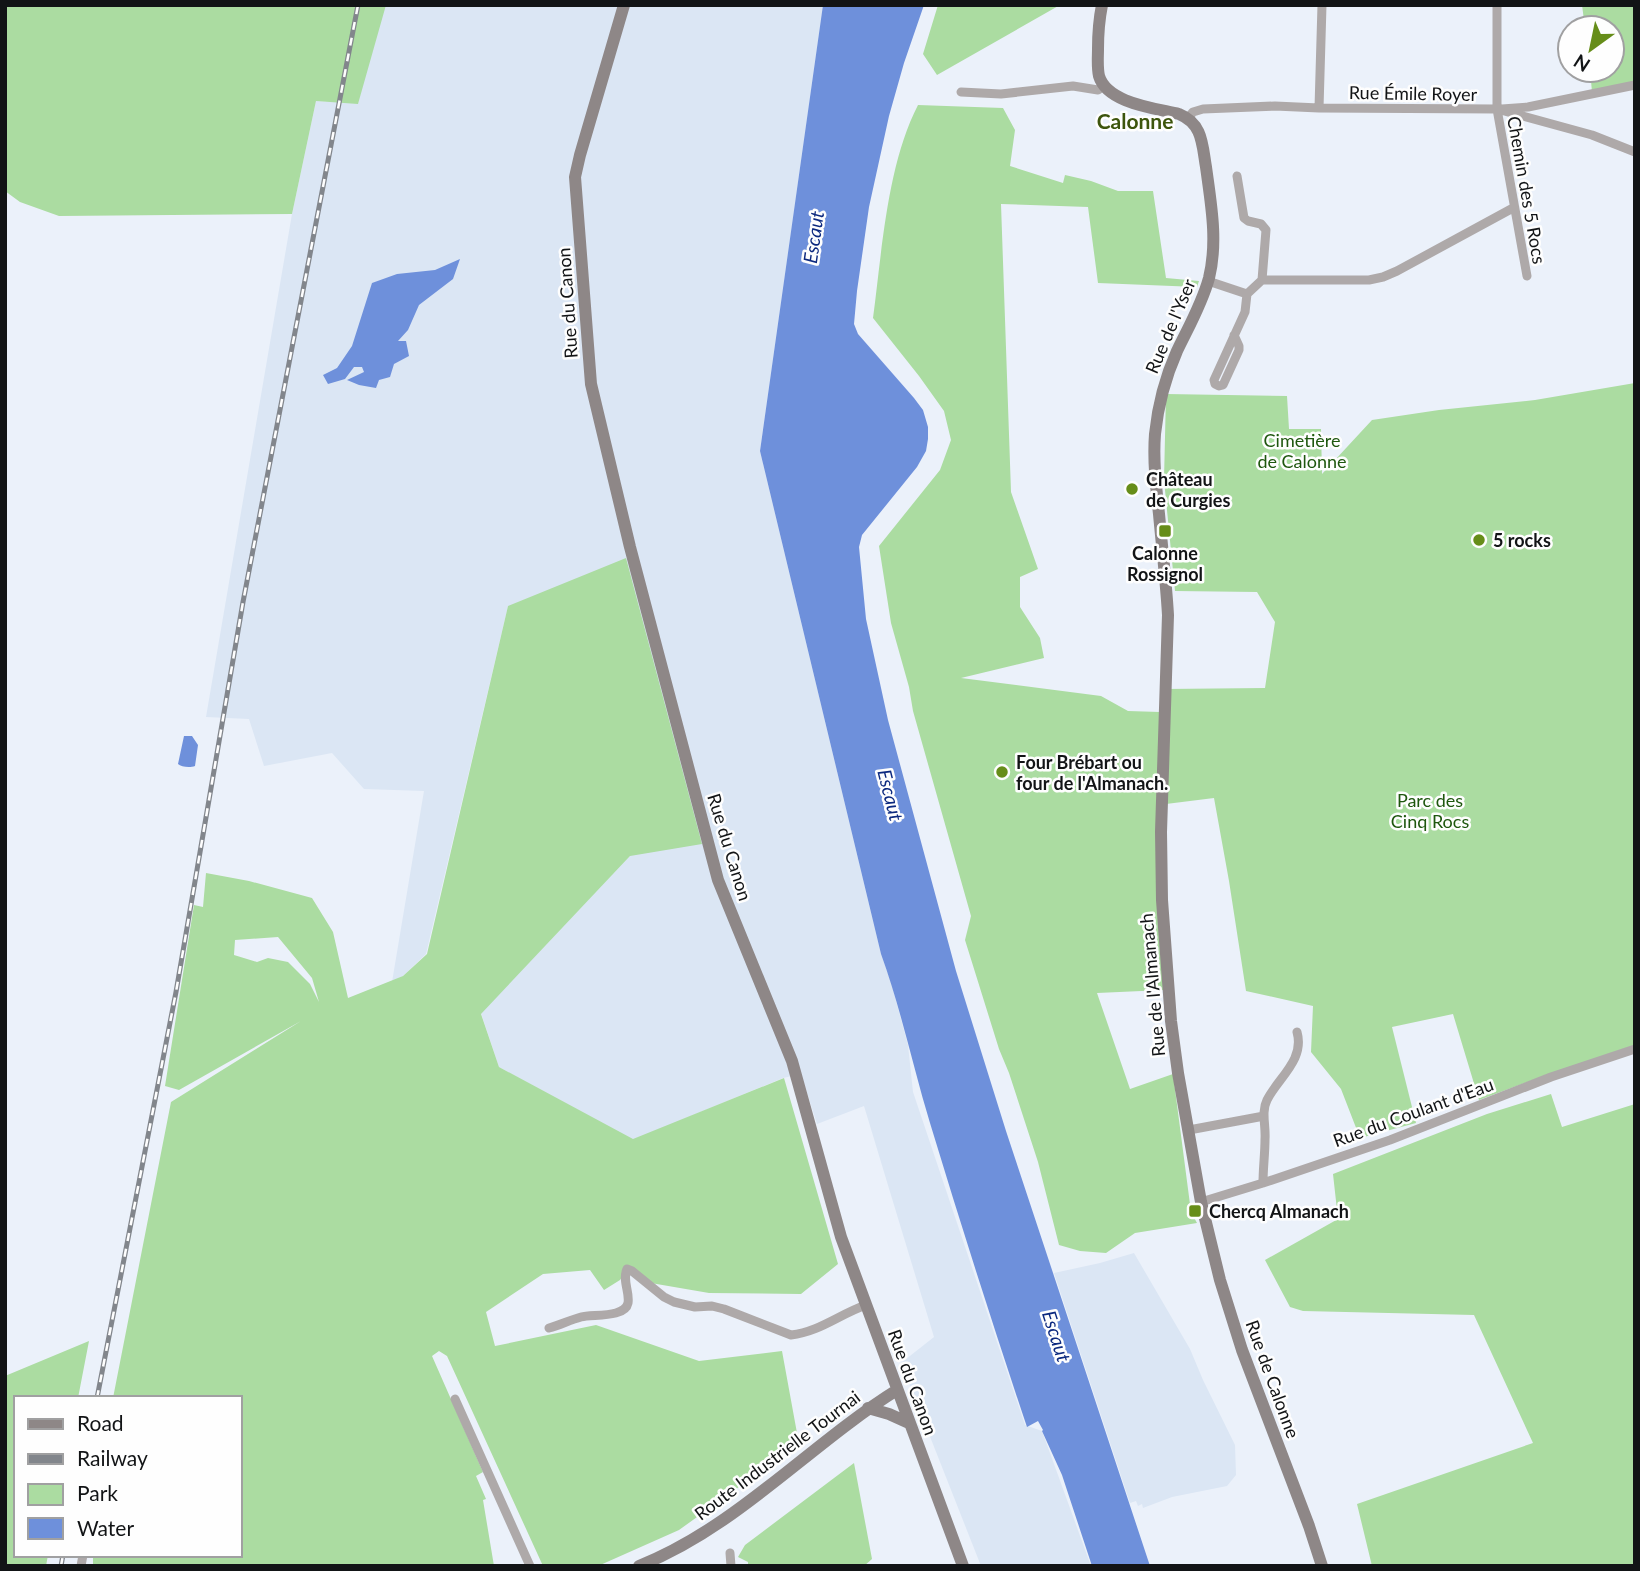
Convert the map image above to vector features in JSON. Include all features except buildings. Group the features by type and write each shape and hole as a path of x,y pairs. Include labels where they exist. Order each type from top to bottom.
{"main road":[{"name":"Rue du Canon","path":"624,5 575,177 591,384 630,547 718,880 792,1060 841,1237 963,1566"},
{"path":"1102,5 1097,65 1104,86 1123,100 1188,117"},
{"name":"Rue de l'Yser","path":"1163,762 1168,615 1156,483 1155,432 1167,375 1208,281 1214,246 1214,221 1201,138 1188,117"},
{"name":"Rue de l'Almanach","path":"1163,762 1161,832 1165,954 1173,1034 1202,1202"},
{"name":"Rue de Calonne","path":"1202,1202 1220,1280 1242,1350 1322,1566"},
{"name":"Route Industrielle Tournai","path":"639,1566 683,1545 728,1517 868,1408 897,1390"},
{"path":"868,1408 909,1423"}],"street":[{"path":"1320,108 1322,5"},
{"name":"Chemin des 5 Rocs","path":"1497,5 1497,109 1527,276"},
{"path":"1497,109 1528,107 1635,85"},
{"path":"961,92 1001,94 1073,86 1098,90 1104,86"},
{"name":"Rue Émile Royer","path":"1188,117 1203,109 1275,106 1497,109 1592,135 1635,152"},
{"path":"1234,335 1240,350 1223,385 1219,386 1214,380 1234,335 1245,312 1247,294 1262,280 1266,230 1261,224 1244,218 1237,176"},
{"path":"1262,280 1369,280 1382,277 1513,208"},
{"path":"1208,281 1247,294"},
{"path":"1263,1183 1265,1103 1293,1062 1298,1050 1297,1032"},
{"name":"Rue du Coulant d'Eau","path":"1202,1202 1390,1140 1551,1077 1635,1049"},
{"path":"1189,1130 1264,1116"},
{"path":"549,1328 585,1316 620,1312 628,1301 624,1273 627,1269 674,1302 724,1309 791,1335 814,1330 866,1305"},
{"path":"456,1398 530,1566"},
{"path":"730,1553 731,1566"}],"shaded area":[{"path":"383,5 823,5 760,451 881,954 908,1045 913,1092 1025,1425 1042,1431 1091,1566 981,1566 901,1363 934,1337 864,1106 817,1124 801,1074 783,1078 633,1140 499,1067 481,1013 630,856 508,606 426,954 403,976 392,982 424,791 364,789 332,753 264,766 249,719 206,717 292,214 316,101 358,103"},
{"path":"1134,1253 1190,1349 1235,1445 1236,1475 1227,1486 1172,1497 1143,1508 1142,1504 1138,1506 1136,1501 1130,1503 1054,1273"}],"green space":[{"path":"5,5 386,5 358,104 316,101 292,214 59,216 20,202 5,191"},
{"path":"938,5 1060,5 937,75 923,54"},
{"path":"1582,5 1635,5 1635,85 1592,92 1591,84 1626,84 1626,14 1583,14"},
{"path":"918,105 1003,108 1015,130 1010,166 1063,183 1065,175 1118,191 1153,191 1166,278 1199,281 1197,287 1098,283 1088,207 1001,204 1011,492 1038,569 1020,577 1020,607 1040,638 1044,658 961,678 1101,696 1128,711 1160,712 1164,990 1097,993 1130,1089 1173,1074 1191,1212 1197,1223 1135,1233 1106,1253 1080,1251 1059,1245 1038,1162 965,940 971,916 891,623 879,546 940,470 951,440 944,411 873,318 887,209 899,154"},
{"name":"Parc des Cinq Rocs","path":"1635,383 1635,1045 1479,1100 1453,1014 1392,1027 1416,1123 1360,1138 1341,1089 1311,1052 1313,1006 1246,991 1214,798 1166,804 1165,689 1265,688 1275,622 1257,592 1175,591 1164,480 1166,394 1287,396 1289,429 1321,429 1322,474 1372,420 1535,400"},
{"path":"626,558 702,844 630,856 481,1014 499,1067 633,1139 784,1078 838,1264 801,1294 709,1293 645,1282 627,1270 620,1280 604,1290 590,1270 543,1274 486,1312 495,1346 596,1325 699,1361 782,1351 799,1444 679,1530 598,1566 543,1566 447,1356 439,1351 432,1356 483,1472 476,1476 486,1499 483,1500 494,1566 93,1566 93,1557 242,1557 242,1396 113,1396 171,1102 301,1021 179,1090 165,1086 194,905 203,907 206,873 312,898 333,932 348,998 403,976 427,954 508,606","holes":["278,937 312,978 319,1002 310,984 288,962 268,958 257,962 234,955 235,940"]},
{"path":"1551,1094 1562,1127 1635,1104 1635,1566 1372,1566 1357,1504 1533,1443 1474,1315 1303,1311 1290,1307 1265,1260 1338,1219 1333,1174 1487,1114"},
{"path":"89,1341 78,1396 14,1396 14,1557 48,1557 46,1566 5,1566 5,1376"},
{"path":"854,1463 872,1559 864,1566 748,1566 748,1562 738,1557 745,1545"}],"water":[{"name":"Escaut","path":"823,5 924,5 889,116 869,207 854,324 858,334 923,410 928,439 926,451 917,467 862,535 859,547 866,619 888,720 956,971 1150,1566 1092,1566 1062,1475 1043,1430 1038,1421 1027,1427 942,1161 881,954 760,451"},
{"path":"460,259 453,279 419,305 408,330 398,341 406,341 409,356 394,364 390,377 379,380 376,388 359,385 347,380 364,372 362,367 354,367 345,379 328,384 323,375 337,368 352,346 372,283 397,274 435,270"},
{"path":"184,736 192,736 198,745 195,766 178,764"}],"railway":[{"path":"97,1396 176,992 243,602 358,5"},
{"path":"61,1566 63,1557"}],"place":[{"name":"Château de Curgies","path":"1132,489"},
{"name":"Calonne Rossignol","path":"1165,531"},
{"name":"5 rocks","path":"1479,540"},
{"name":"Four Brébart ou four de l'Almanach.","path":"1002,772"},
{"name":"Chercq Almanach","path":"1195,1211"}],"district":[{"name":"Calonne","path":"1135,120"}],"park label":[{"name":"Cimetière de Calonne","path":"1302,450"}]}
